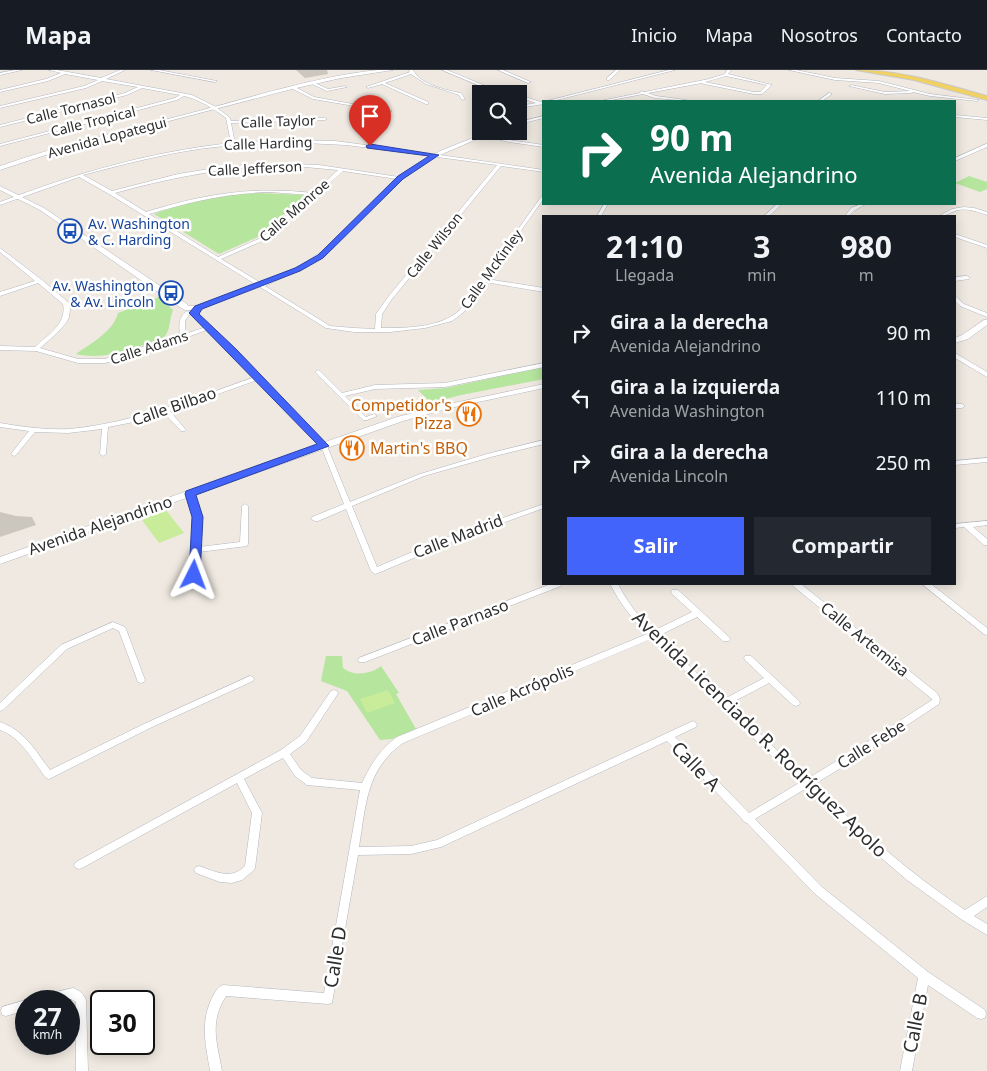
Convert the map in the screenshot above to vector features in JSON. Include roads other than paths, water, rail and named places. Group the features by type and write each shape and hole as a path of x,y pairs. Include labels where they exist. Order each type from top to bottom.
{"main road":[{"path":"859,70 914,78 987,98"},
{"path":"889,70 932,78 987,94"}],"street":[{"path":"0,74 20,70"},
{"path":"51,70 184,94 198,99 225,115 230,122 233,143"},
{"path":"0,107 85,87 123,70"},
{"path":"153,70 215,80"},
{"name":"Avenida Lopategui","path":"0,168 50,152 313,83 352,74 390,70"},
{"path":"444,70 480,85"},
{"path":"500,70 529,82"},
{"path":"608,79 618,70"},
{"path":"553,100 673,70"},
{"path":"726,75 729,70"},
{"path":"791,70 835,79 880,82 915,92"},
{"path":"368,87 411,72 449,92 460,94 463,99"},
{"path":"0,91 47,80 64,73"},
{"path":"606,100 702,82 726,75 770,84 761,92 754,93 702,82"},
{"path":"313,83 328,90 345,87"},
{"path":"382,83 427,103"},
{"path":"851,86 885,92 915,92 977,100"},
{"name":"Calle Tornasol","path":"0,126 126,94 141,87"},
{"path":"294,88 313,98 390,111"},
{"path":"641,92 655,97 678,100"},
{"name":"Calle Tropical","path":"0,145 176,99 184,94"},
{"path":"821,100 830,94"},
{"path":"527,98 542,103"},
{"path":"527,106 542,103"},
{"path":"956,116 987,119"},
{"path":"527,121 542,118"},
{"name":"Calle Taylor","path":"230,122 325,119"},
{"path":"534,120 542,122"},
{"path":"183,337 182,318 191,311 297,269 320,256 400,178 436,155 472,140"},
{"path":"505,140 542,146"},
{"name":"Calle Harding","path":"0,204 79,175 145,156 233,143 265,141 326,142 542,170"},
{"path":"956,160 987,145"},
{"name":"Calle Jefferson","path":"111,193 169,177 230,167 276,164 342,169 400,178"},
{"name":"Calle Wilson","path":"378,329 379,314 390,298 500,164"},
{"name":"Calle Monroe","path":"217,259 265,238 342,169"},
{"name":"Calle McKinley","path":"79,175 328,327 351,330 427,326 450,320 462,311 542,197"},
{"path":"0,188 42,208 191,311 324,446 348,506"},
{"path":"145,214 185,201 231,192 264,190 314,194"},
{"path":"767,215 779,205"},
{"path":"848,215 853,209 862,205"},
{"path":"943,215 956,208 969,207 987,214"},
{"path":"956,235 987,247"},
{"path":"0,250 3,256 63,299 68,311 63,323 36,349"},
{"path":"956,279 967,278"},
{"path":"484,280 542,290"},
{"path":"0,294 40,281"},
{"path":"956,299 962,305 987,315"},
{"path":"956,341 965,337 987,322"},
{"name":"Calle Adams","path":"0,348 36,349 78,361 95,362 114,360 209,328"},
{"path":"956,356 987,375"},
{"path":"341,395 375,387 445,385 542,364"},
{"path":"318,372 365,419 374,416"},
{"name":"Calle Bilbao","path":"0,425 33,430 73,430 104,427 168,412 258,378"},
{"name":"Avenida Alejandrino","path":"0,561 324,446 426,412 542,386"},
{"path":"168,412 183,430"},
{"path":"103,454 104,427"},
{"path":"14,454 33,430"},
{"path":"315,519 446,467 542,443"},
{"path":"956,463 987,460"},
{"path":"190,494 197,517 194,575"},
{"path":"196,550 244,544 245,506"},
{"name":"Calle Madrid","path":"348,506 375,571 453,537 503,518 542,507"},
{"path":"956,526 987,523"},
{"path":"966,525 987,543"},
{"name":"Calle Parnaso","path":"362,660 555,585"},
{"name":"Avenida Licenciado R. Rodríguez Apolo","path":"615,585 627,607 806,784 878,850 965,916 987,930"},
{"name":"Calle Artemisa","path":"797,585 934,695"},
{"path":"927,585 987,632"},
{"path":"675,592 726,639"},
{"name":"Calle Acrópolis","path":"365,787 378,759 388,748 400,740 654,635 698,613"},
{"path":"0,708 64,647 113,625 122,629 141,680"},
{"path":"748,658 796,703"},
{"path":"0,726 14,732 49,775 147,726 250,678"},
{"path":"722,703 770,679"},
{"path":"79,865 284,753 303,739 334,693"},
{"name":"Calle Febe","path":"747,819 934,705 936,699 934,695"},
{"path":"669,737 693,725"},
{"name":"Calle A","path":"353,851 411,850 438,844 669,737 818,890 924,976 981,1014"},
{"path":"284,753 298,773 310,782 365,787"},
{"path":"199,870 227,880 239,878 250,868 257,813 239,778"},
{"name":"Calle D","path":"216,1071 208,1021 214,1002 223,990 328,999 365,787"},
{"path":"965,916 987,901"},
{"name":"Calle B","path":"906,1071 924,976"},
{"path":"80,999 82,1071"},
{"path":"6,1011 15,1008"}],"place":[{"name":"Av. Washington & C. Harding","path":"70,231"},
{"name":"Av. Washington & Av. Lincoln","path":"171,293"},
{"name":"Competidor's Pizza","path":"469,414"},
{"name":"Martin's BBQ","path":"352,448"}]}
